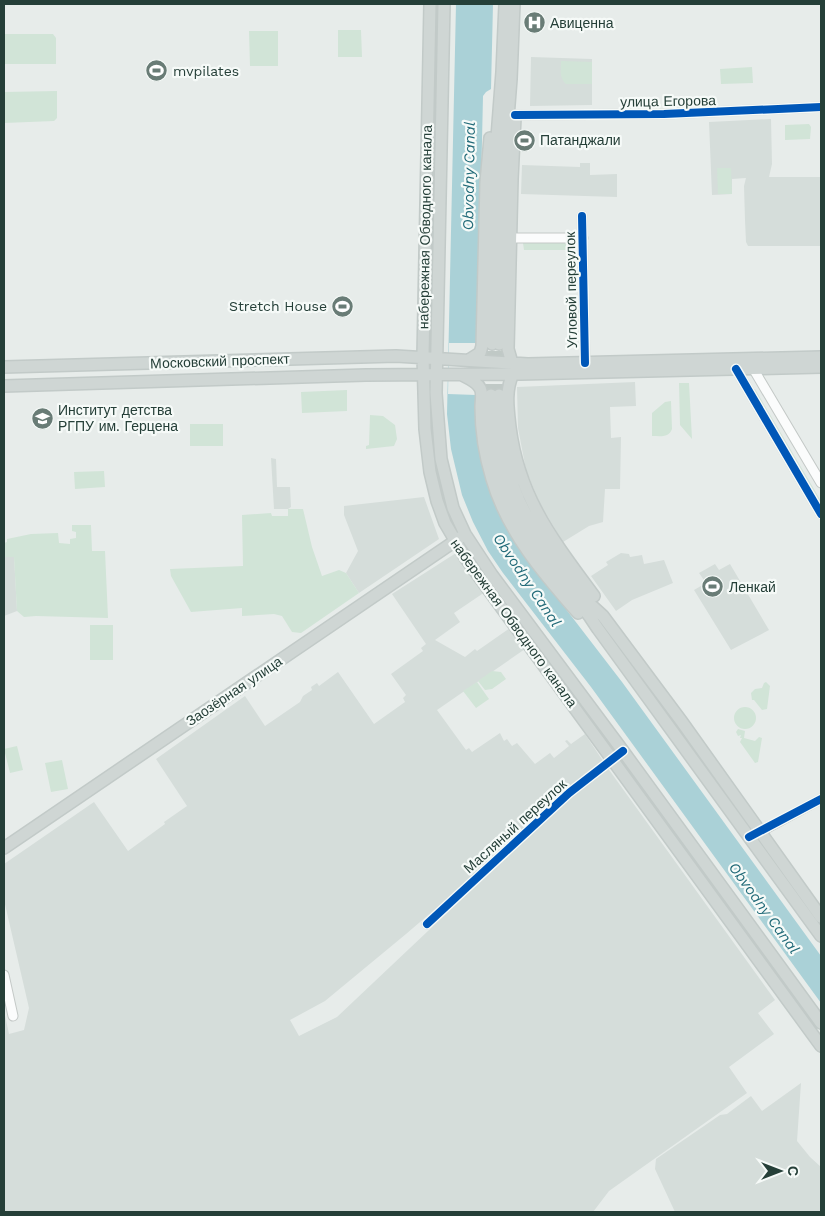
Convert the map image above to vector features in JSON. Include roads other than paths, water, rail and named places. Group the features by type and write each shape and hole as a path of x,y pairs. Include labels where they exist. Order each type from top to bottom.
{"main road":[{"name":"набережная Обводного канала","path":"430,4 423,375 425,429 430,472 440,511 454,541 821,1046"},
{"name":"набережная Обводного канала","path":"444,4 443,357 438,431 443,472 453,508 465,534 507,596 623,750 821,1023"},
{"path":"505,4 501,100 496,150 496,344 503,182 511,79 514,4"},
{"path":"511,79 516,102 510,238 508,349 512,368 508,389 509,420 516,459 525,487 542,523 597,600 603,616"},
{"path":"501,100 489,144 486,182 482,346 474,358 512,368 736,369 751,364 821,357"},
{"name":"Московский проспект","path":"4,367 396,356 474,358"},
{"path":"598,629 585,620 547,577 506,516 488,465 482,435 482,392 477,379 521,364 751,364 821,367"},
{"name":"Московский проспект","path":"4,386 423,375 462,375 477,379"},
{"path":"821,917 817,904 760,832 677,715 603,616 591,605 551,553 534,528 520,503 510,476 503,447 495,395 491,420 502,478 512,506 534,544 590,617 821,936"},
{"name":"Заозёрная улица","path":"4,848 465,534"}],"street":[{"name":"улица Егорова","path":"515,115 664,114 821,108"},
{"name":"Угловой переулок","path":"582,216 585,363"},
{"name":"Угловой переулок","path":"510,238 583,238"},
{"path":"751,364 821,483"},
{"path":"736,369 821,514"},
{"name":"Масляный переулок","path":"427,924 569,793 623,750"},
{"path":"749,837 821,799"},
{"path":"4,975 13,1016"}],"water":[{"name":"Obvodny Canal","path":"456,4 493,4 491,89 483,96 476,408 499,511 522,552 622,682 821,956 821,1003 591,687 503,573 488,551 462,495 451,449 447,414"}],"tunnel":[{"path":"491,395 492,344"},
{"path":"499,344 499,395"}],"place":[{"name":"Авиценна","path":"534,23"},
{"name":"mvpilates","path":"157,71"},
{"name":"Патанджали","path":"524,140"},
{"name":"Stretch House","path":"343,306"},
{"name":"Институт детства РГПУ им. Герцена","path":"42,418"},
{"name":"Ленкай","path":"713,587"}]}
